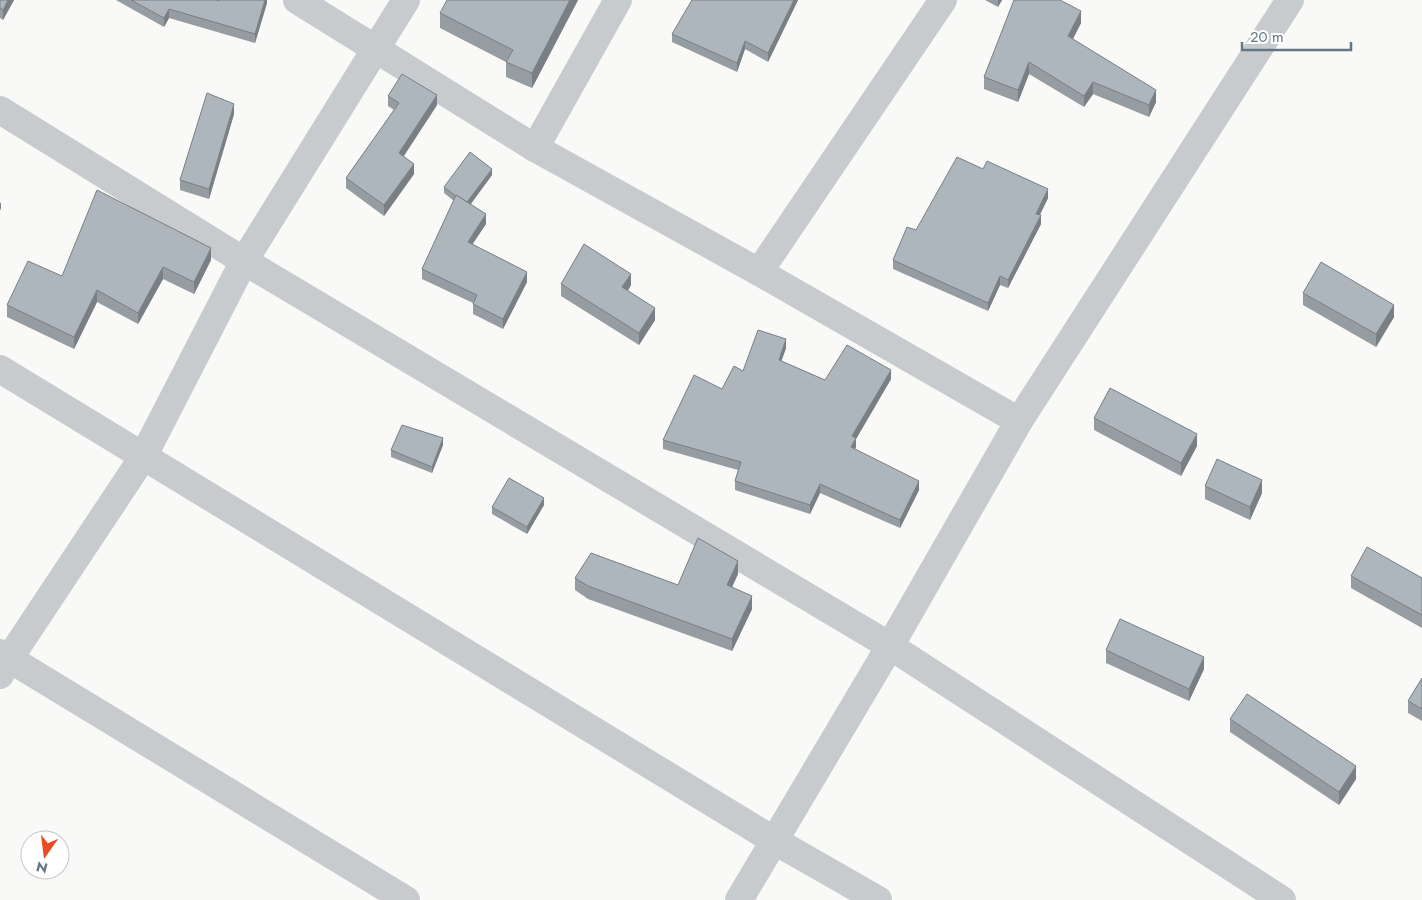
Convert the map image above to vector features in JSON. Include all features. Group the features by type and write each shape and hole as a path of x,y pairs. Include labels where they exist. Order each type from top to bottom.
{"street":[{"path":"296,0 535,148 759,272 1019,421"},
{"path":"406,0 244,261 143,456 3,662 406,900"},
{"path":"535,148 618,0"},
{"path":"759,272 943,0"},
{"path":"739,900 890,646 1019,421 1290,0"},
{"path":"0,110 244,261 890,646 1282,900"},
{"path":"0,369 775,842 878,900"}],"building":[{"path":"0,0 8,0 3,10 0,8"},
{"path":"131,0 265,0 255,34 169,9 164,18"},
{"path":"447,0 570,0 532,73 506,62 513,50 440,13"},
{"path":"692,0 794,0 768,53 745,41 737,63 672,34"},
{"path":"1014,0 1060,0 1081,11 1068,36 1156,90 1149,105 1093,82 1084,96 1029,62 1018,90 984,77"},
{"path":"402,74 437,95 399,153 414,164 384,205 346,178 399,103 388,96"},
{"path":"207,93 234,104 209,189 180,180"},
{"path":"470,152 492,169 467,202 444,187"},
{"path":"957,157 983,169 987,161 1048,189 1036,214 1041,215 1008,280 1000,276 988,303 893,260 907,227 916,230"},
{"path":"97,190 211,248 194,282 163,267 138,313 97,290 74,337 7,305 28,261 62,276"},
{"path":"456,195 486,214 468,242 527,272 503,319 473,304 477,295 422,269"},
{"path":"584,244 631,274 622,287 655,308 639,333 561,284"},
{"path":"1321,262 1394,305 1376,334 1303,293"},
{"path":"758,330 786,339 779,360 825,380 847,345 891,370 852,436 856,438 851,447 919,481 900,520 820,484 810,505 735,481 741,462 663,440 694,375 722,389 734,366 743,371"},
{"path":"1110,388 1197,434 1181,463 1094,418"},
{"path":"402,425 443,438 432,467 391,450"},
{"path":"1217,459 1262,480 1250,507 1205,486"},
{"path":"509,478 544,498 527,527 492,507"},
{"path":"698,538 738,561 727,585 752,596 732,639 588,586 575,578 591,553 678,585"},
{"path":"1367,547 1422,578 1422,615 1351,576"},
{"path":"1120,619 1204,657 1189,689 1106,650"},
{"path":"1422,678 1422,709 1408,701"},
{"path":"1247,694 1356,766 1339,792 1230,719"}]}
